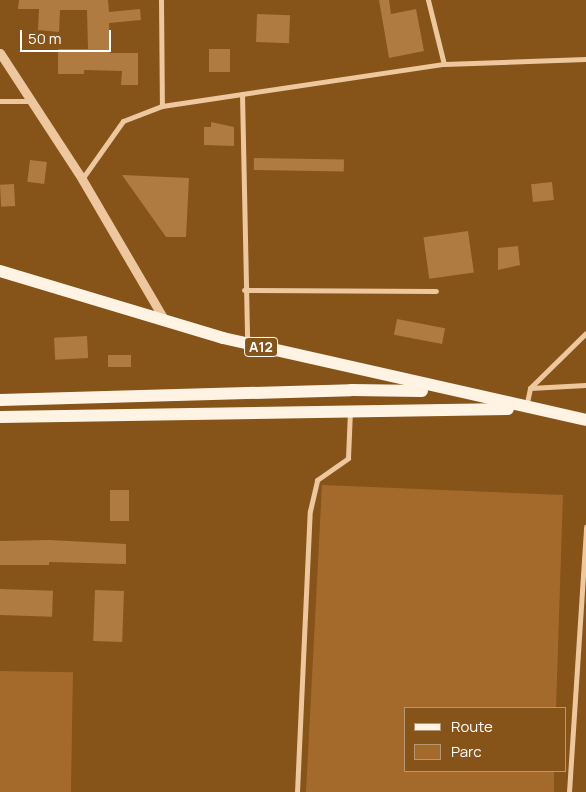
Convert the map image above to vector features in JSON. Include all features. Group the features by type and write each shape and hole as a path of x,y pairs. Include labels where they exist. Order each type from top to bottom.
{"main road":[{"name":"A12","path":"0,271 247,344 457,393 586,420"},
{"path":"348,368 352,374 350,411"},
{"path":"0,400 351,390 457,393"},
{"path":"0,417 526,408"}],"street":[{"path":"161,0 162,106"},
{"path":"428,0 444,64"},
{"path":"0,53 82,179 165,321"},
{"path":"82,179 123,121 162,106 444,64 586,59"},
{"path":"242,94 244,290 247,344"},
{"path":"0,101 32,101"},
{"path":"244,290 436,291"},
{"path":"526,408 530,388 586,333"},
{"path":"530,388 586,386"},
{"path":"297,792 310,511 317,480 348,458 350,411"},
{"path":"569,792 586,527"}],"green space":[{"path":"322,485 563,495 556,707 404,707 404,772 554,772 554,792 306,792"},
{"path":"0,671 73,672 71,792 0,792"}],"building":[{"path":"19,0 108,0 109,12 140,9 141,20 109,23 110,53 138,53 138,85 121,85 122,71 84,70 84,74 58,74 58,49 88,49 87,10 60,10 59,32 38,30 39,9 18,9"},
{"path":"379,0 389,0 391,14 416,9 424,51 389,58"},
{"path":"257,14 290,15 289,43 256,42"},
{"path":"209,49 230,49 230,72 209,72"},
{"path":"211,122 234,127 234,146 204,145 204,127 211,127"},
{"path":"254,158 344,160 344,172 254,170"},
{"path":"30,160 47,162 44,184 27,182"},
{"path":"122,175 189,178 186,237 166,237"},
{"path":"552,182 554,200 533,202 531,184"},
{"path":"14,184 15,206 1,207 0,185"},
{"path":"468,231 474,273 429,279 423,237"},
{"path":"518,246 520,265 498,270 498,248"},
{"path":"397,319 445,328 442,344 394,335"},
{"path":"87,336 88,358 55,360 54,338"},
{"path":"108,355 131,355 131,367 108,367"},
{"path":"110,490 129,490 129,521 110,521"},
{"path":"49,540 126,544 126,564 49,562 49,565 0,565 0,541"},
{"path":"0,589 53,591 52,617 0,615"},
{"path":"95,590 124,591 122,642 93,641"}]}
